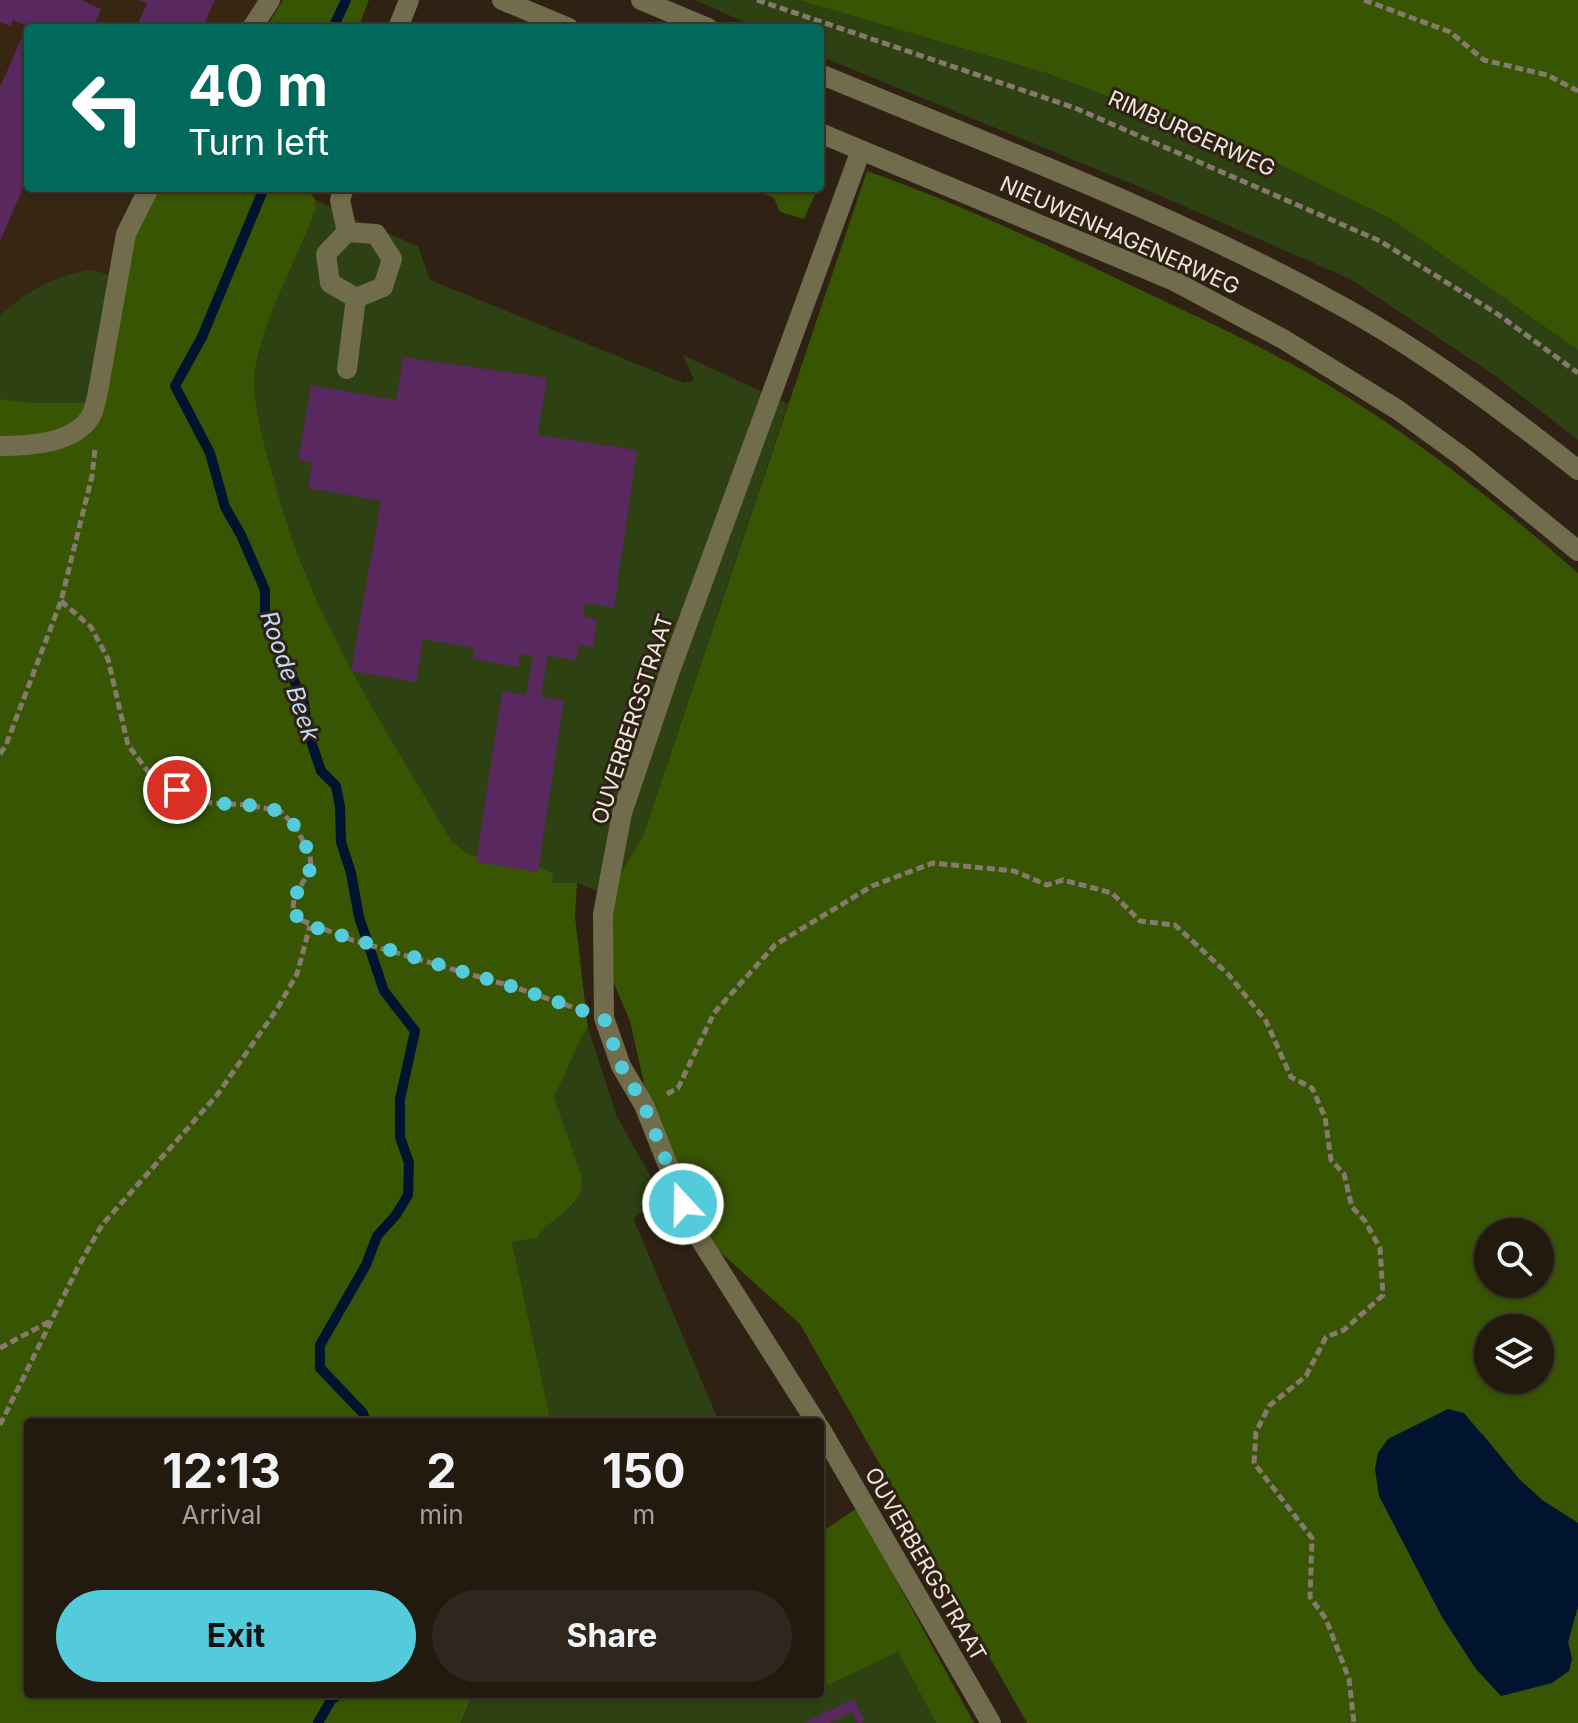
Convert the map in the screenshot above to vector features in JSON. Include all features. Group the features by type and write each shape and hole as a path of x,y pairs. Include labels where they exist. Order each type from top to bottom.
{"street":[{"path":"255,24 270,0"},
{"path":"400,24 409,0"},
{"path":"502,0 559,24"},
{"path":"641,0 698,24"},
{"path":"824,76 1183,228 1323,296 1451,375 1578,470"},
{"name":"NIEUWENHAGENERWEG","path":"824,135 1172,280 1283,339 1341,374 1453,450 1560,533 1578,551"},
{"name":"OUVERBERGSTRAAT","path":"813,1418 693,1228 644,1105 621,1066 604,1018 603,914 622,813 670,671 861,150"},
{"path":"0,446 32,446 73,433 91,417 126,234 147,192"},
{"path":"343,192 340,200 347,232"},
{"path":"347,232 376,234 392,259 383,287 356,298"},
{"path":"347,232 326,254 330,283 356,298"},
{"path":"347,369 356,298"},
{"name":"OUVERBERGSTRAAT","path":"824,1435 991,1723"}],"path":[{"name":"RIMBURGERWEG","path":"757,0 1075,108 1380,241 1499,315 1578,373"},
{"path":"1364,0 1450,32 1484,60 1547,75 1578,91"},
{"path":"0,754 61,601 92,476 95,447 91,417"},
{"path":"61,601 91,627 108,659 128,745 159,786 195,794 211,803 280,811 295,826 310,854 311,868 294,898 293,908 298,919 352,940 514,987 604,1018"},
{"path":"644,1105 678,1088 714,1013 775,945 872,886 933,863 1014,871 1047,885 1063,880 1112,893 1140,921 1175,925 1228,974 1266,1021 1291,1077 1312,1088 1325,1117 1331,1160 1344,1174 1352,1207 1365,1221 1380,1248 1383,1295 1344,1330 1326,1337 1306,1376 1269,1406 1256,1432 1254,1463 1312,1538 1310,1597 1326,1619 1349,1679 1354,1723"},
{"path":"0,1425 102,1225 217,1095 277,1009 297,974 310,926"},
{"path":"0,1348 52,1320"}],"shaded area":[{"path":"0,0 283,0 268,24 24,24 24,192 158,192 134,225 114,276 41,286 0,316"}],"green space":[{"path":"283,0 369,0 360,24 268,24"},
{"path":"695,0 799,0 1046,73 1248,150 1391,219 1578,350 1578,440 1497,377 1350,279 1147,190 824,58 824,24 749,24"},
{"path":"799,0 1578,0 1578,350 1391,219 1249,150 1046,73"},
{"path":"867,171 1028,237 1312,375 1432,454 1578,573 1578,1523 1542,1500 1519,1479 1482,1433 1380,1496 1442,1616 1476,1669 1572,1659 1568,1643 1578,1606 1578,1723 1027,1723 800,1324 709,1242 648,1102 630,1021 609,972 608,895 643,836"},
{"path":"158,192 309,192 315,199 315,211 274,306 256,364 256,402 270,465 297,552 323,614 375,713 451,840 467,854 534,865 553,873 552,883 577,883 575,917 588,1028 554,1098 582,1178 578,1197 537,1238 512,1242 550,1418 24,1418 24,1698 471,1698 461,1723 0,1723 0,399 35,403 93,403 134,225"},
{"path":"760,192 816,192 804,219 780,212 774,198"},
{"path":"315,199 418,246 430,280 684,383 694,380 683,355 788,404 643,836 608,895 577,883 551,883 552,873 534,865 467,854 451,840 357,680 308,580 287,523 264,441 256,402 255,377 267,325 315,211"},
{"path":"91,270 114,276 93,403 35,403 0,399 0,316 42,286"},
{"path":"588,1028 617,1117 664,1200 633,1218 717,1418 550,1418 512,1241 537,1238 545,1226 574,1204 562,1126 554,1098"},
{"path":"857,1508 974,1723 936,1723 898,1652 824,1687 824,1530"},
{"path":"898,1652 936,1723 462,1723 471,1698 824,1698 824,1687"}],"water":[{"path":"1448,1409 1464,1413 1519,1479 1542,1500 1578,1523 1578,1606 1568,1642 1572,1659 1569,1671 1552,1683 1501,1696 1476,1669 1442,1617 1379,1496 1375,1469 1378,1453 1388,1439"}],"building":[{"path":"0,0 81,0 101,9 95,24 24,25 13,20 10,26 0,22"},
{"path":"139,0 215,0 204,24 138,24 147,3"},
{"path":"24,33 24,186 0,241 0,87"},
{"path":"403,357 547,378 538,435 637,450 614,608 585,603 583,616 597,619 593,647 579,645 576,660 548,656 541,697 564,700 538,872 476,862 502,691 526,695 533,656 520,654 518,667 473,659 474,648 423,639 416,682 351,671 381,501 308,488 312,463 298,460 311,385 396,400"},
{"path":"854,1699 865,1721 861,1723 851,1712 829,1723 803,1723"}],"waterway":[{"name":"Roode Beek","path":"335,24 346,0"},
{"name":"Roode Beek","path":"262,192 202,337 175,386 210,453 225,507 265,590 265,616 304,703 307,729 321,771 336,786 341,842 351,873 359,917 384,991 415,1031 400,1099 400,1137 409,1163 408,1195 396,1215 377,1236 366,1265 320,1345 320,1368 365,1418"},
{"name":"Roode Beek","path":"318,1723 334,1698"}],"route":[{"path":"177,790 195,794 211,803 280,811 295,826 310,854 311,868 294,898 293,908 298,919 310,926 514,987 604,1018 621,1066 644,1105 683,1204"}]}
